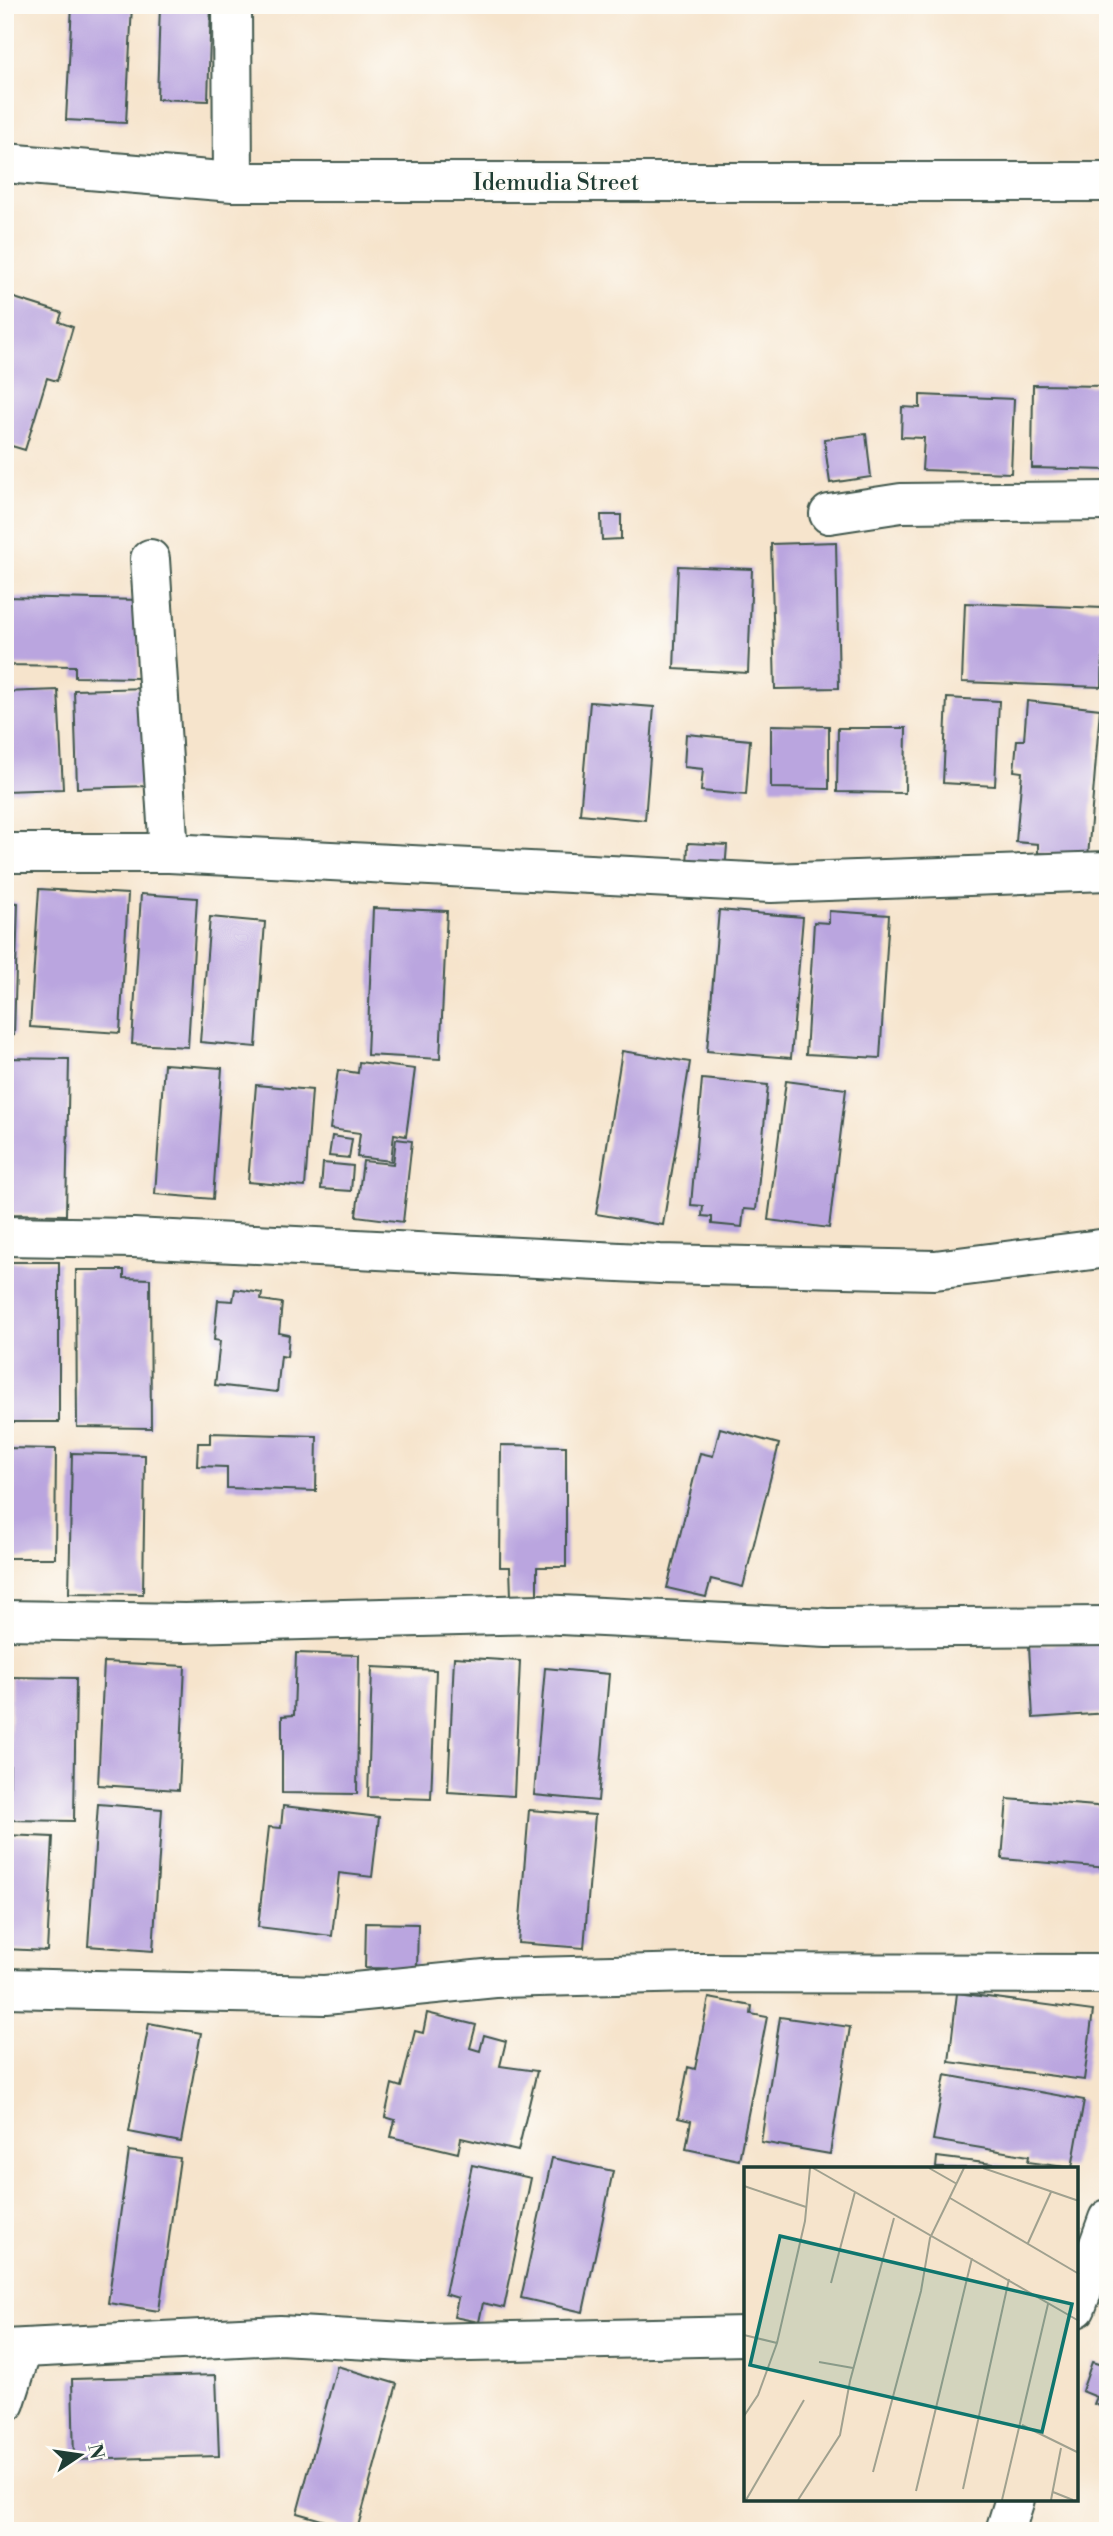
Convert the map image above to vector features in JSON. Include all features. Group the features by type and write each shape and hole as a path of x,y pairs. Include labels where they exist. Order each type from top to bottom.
{"street":[{"path":"232,5 233,182"},
{"name":"Idemudia Street","path":"5,163 233,182 1108,182"},
{"path":"829,513 901,503 1108,500"},
{"path":"150,559 169,853"},
{"path":"5,853 169,853 771,883 1108,871"},
{"path":"5,1236 133,1238 660,1264 934,1270 1108,1248"},
{"path":"5,1620 185,1623 540,1614 827,1628 1108,1626"},
{"path":"5,1988 325,1995 495,1978 695,1973 1108,1974"},
{"path":"1078,2302 1108,2219"},
{"path":"5,2403 14,2349 280,2335 423,2343 744,2336"},
{"path":"1005,2531 1014,2501"}],"building":[{"path":"72,5 132,5 126,123 66,120"},
{"path":"160,5 211,5 208,101 157,99"},
{"path":"5,295 62,313 59,322 73,327 57,381 47,378 25,450 5,444"},
{"path":"1033,385 1108,386 1108,470 1032,468"},
{"path":"920,395 1014,399 1011,473 922,470 924,438 901,437 902,407 920,408"},
{"path":"866,434 871,477 830,483 824,439"},
{"path":"601,515 621,515 621,539 602,540"},
{"path":"836,542 839,688 775,689 771,544"},
{"path":"678,566 752,569 748,673 674,669"},
{"path":"5,597 140,600 138,678 75,677 75,666 5,665"},
{"path":"965,603 1104,608 1102,687 962,682"},
{"path":"148,688 151,786 77,788 74,690"},
{"path":"58,690 63,789 5,791 5,692"},
{"path":"947,698 999,701 995,786 943,783"},
{"path":"1027,701 1100,709 1088,857 1038,853 1038,844 1016,842 1022,772 1014,771 1017,740 1024,740"},
{"path":"590,702 654,707 645,820 580,814"},
{"path":"771,725 829,726 829,789 771,788"},
{"path":"838,728 906,728 905,793 837,792"},
{"path":"686,734 750,740 746,795 701,791 703,769 684,767"},
{"path":"688,843 727,845 725,871 687,868"},
{"path":"39,889 128,894 120,1033 30,1027"},
{"path":"141,894 197,898 188,1047 132,1044"},
{"path":"5,902 18,903 14,1035 5,1035"},
{"path":"373,908 447,911 440,1059 367,1055"},
{"path":"719,910 803,917 791,1058 707,1051"},
{"path":"829,911 889,915 880,1058 806,1054 814,922 829,923"},
{"path":"210,917 265,922 256,1047 200,1042"},
{"path":"622,1051 690,1062 663,1225 596,1214"},
{"path":"5,1058 69,1059 66,1215 5,1214"},
{"path":"359,1062 415,1069 406,1136 394,1134 391,1161 357,1157 360,1133 330,1129 338,1070 358,1073"},
{"path":"164,1064 222,1068 213,1199 155,1194"},
{"path":"702,1079 768,1085 756,1210 744,1209 742,1227 712,1224 712,1217 702,1216 703,1206 691,1205"},
{"path":"786,1081 846,1089 829,1228 768,1220"},
{"path":"256,1085 312,1090 305,1187 248,1182"},
{"path":"332,1136 352,1139 349,1158 329,1156"},
{"path":"396,1139 412,1141 403,1222 356,1216 363,1161 393,1164"},
{"path":"323,1163 353,1166 351,1191 321,1189"},
{"path":"5,1262 59,1262 59,1422 5,1422"},
{"path":"76,1270 124,1270 124,1278 150,1279 151,1428 77,1427"},
{"path":"235,1289 262,1293 261,1300 282,1303 279,1333 289,1335 287,1357 281,1356 277,1392 215,1385 220,1341 214,1340 218,1300 233,1301"},
{"path":"720,1428 779,1444 743,1587 711,1579 706,1597 667,1588 700,1453 713,1456"},
{"path":"210,1433 317,1436 316,1491 227,1488 227,1467 197,1466 198,1443 210,1443"},
{"path":"501,1445 566,1446 566,1567 537,1567 537,1596 511,1596 510,1567 500,1567"},
{"path":"5,1448 56,1449 55,1558 5,1558"},
{"path":"72,1453 145,1455 143,1594 69,1593"},
{"path":"1108,1641 1108,1713 1033,1718 1029,1646"},
{"path":"296,1653 359,1655 357,1794 282,1793 282,1716 294,1715"},
{"path":"454,1657 520,1661 514,1796 448,1792"},
{"path":"104,1662 185,1666 179,1790 98,1785"},
{"path":"372,1667 436,1670 431,1799 368,1797"},
{"path":"545,1668 609,1674 598,1801 534,1795"},
{"path":"11,1677 76,1678 74,1821 9,1820"},
{"path":"1007,1799 1108,1807 1108,1868 1002,1859"},
{"path":"98,1804 162,1809 153,1951 88,1946"},
{"path":"283,1806 379,1817 372,1877 339,1873 332,1936 258,1927 269,1827 281,1828"},
{"path":"529,1810 595,1815 584,1948 518,1943"},
{"path":"5,1835 53,1837 47,1951 5,1949"},
{"path":"366,1923 418,1924 417,1969 365,1968"},
{"path":"957,1993 1093,2011 1084,2080 949,2062"},
{"path":"709,1998 752,2006 751,2014 767,2017 739,2160 686,2149 691,2121 678,2118 688,2067 695,2069"},
{"path":"427,2013 476,2025 470,2048 480,2051 484,2035 506,2041 500,2066 537,2071 518,2151 461,2138 458,2153 391,2137 395,2120 385,2117 392,2084 401,2087 415,2031 423,2033"},
{"path":"780,2017 850,2027 830,2154 761,2142"},
{"path":"149,2023 201,2033 181,2142 129,2132"},
{"path":"945,2075 1084,2100 1072,2167 1028,2162 1029,2156 933,2140"},
{"path":"129,2151 180,2158 159,2311 108,2303"},
{"path":"937,2157 1016,2167 936,2167"},
{"path":"552,2158 613,2171 583,2312 521,2298"},
{"path":"472,2165 531,2178 504,2308 483,2303 479,2322 454,2317 458,2298 445,2294"},
{"path":"1092,2362 1108,2367 1108,2409 1094,2404 1097,2397 1082,2391"},
{"path":"337,2366 397,2384 357,2530 297,2513"},
{"path":"216,2375 219,2456 74,2460 72,2379"}]}
